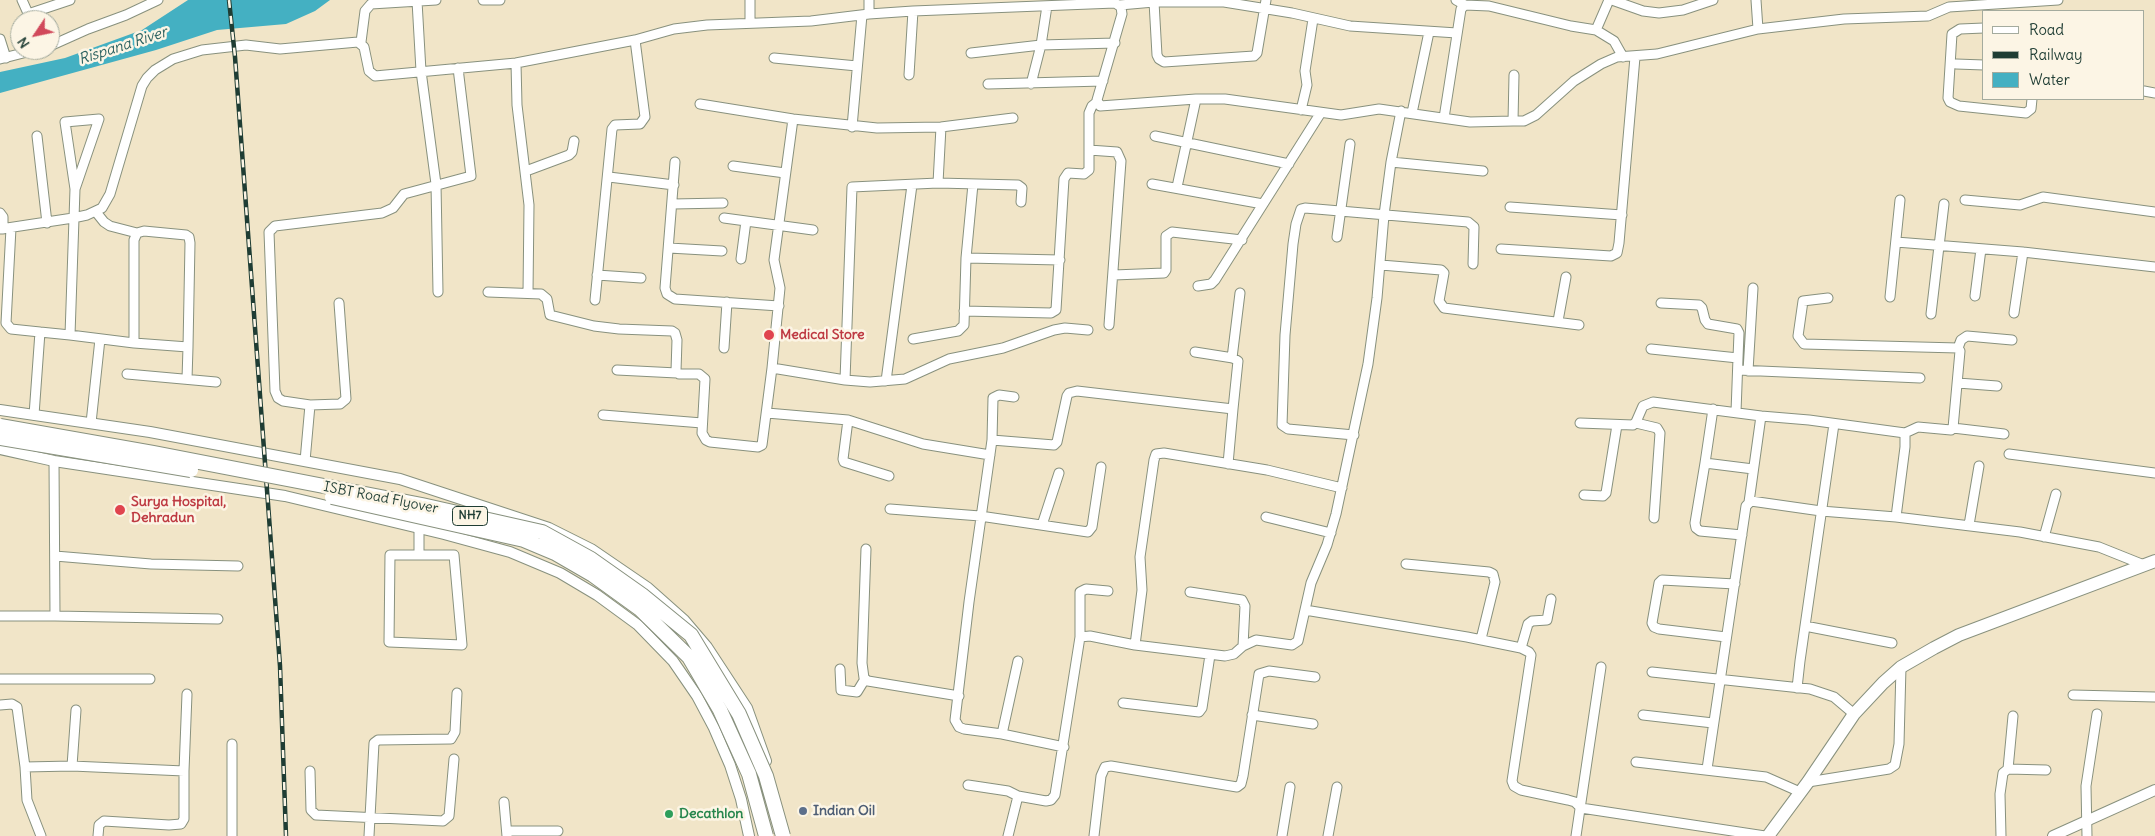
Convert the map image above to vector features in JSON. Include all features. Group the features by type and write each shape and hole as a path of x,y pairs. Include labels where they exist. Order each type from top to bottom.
{"highway":[{"name":"ISBT Road Flyover","path":"0,426 154,453 393,500 542,532 599,564 642,595 691,636 739,714 766,776 783,836"},
{"name":"ISBT Road Flyover","path":"0,438 267,482 524,540 555,553 640,609 689,657 720,710 749,774 766,836"}],"main road":[{"path":"1766,836 1804,787 1854,714 1883,683 1901,668 1959,635 2149,563"}],"street":[{"path":"46,10 70,0"},
{"path":"60,41 80,32 126,16 158,0"},
{"path":"436,0 391,2 369,6 366,11 360,42 364,47 370,71 373,75 516,63 635,40 689,27 811,21 866,14 913,11 1120,5 1154,2 1224,2 1265,4 1313,19 1350,26 1457,33"},
{"path":"483,0 500,0"},
{"path":"750,0 750,23"},
{"path":"852,127 857,66 869,0"},
{"path":"1456,0 1465,5 1489,6 1571,26 1596,30 1614,41 1623,57"},
{"path":"1596,30 1611,0 1643,11 1659,13 1683,10 1713,0"},
{"path":"1756,0 1758,29"},
{"path":"1097,102 1102,106 1196,99 1231,99 1320,114 1346,115 1372,109 1412,112 1476,122 1524,121 1536,115 1574,81 1608,60 1688,48 1758,29 1844,20 1928,16 1944,4 2058,0"},
{"path":"417,2 421,71 436,184 438,292"},
{"path":"1154,2 1157,55 1158,59 1164,62 1254,56 1257,53 1265,4"},
{"path":"964,311 1053,313 1057,307 1064,179 1068,173 1082,174 1088,172 1090,150 1089,113 1092,106 1097,102 1115,43 1122,14 1120,5"},
{"path":"1444,118 1461,9 1465,5"},
{"path":"1031,84 1041,45 1047,6"},
{"path":"908,75 913,11"},
{"path":"1301,110 1306,85 1305,71 1313,19"},
{"path":"1982,28 1960,29 1952,34 1948,98 1950,102 1959,106 2026,113 2031,109 2032,100"},
{"path":"1412,112 1429,32"},
{"path":"0,39 3,59"},
{"path":"595,300 614,126 640,124 645,117 635,40"},
{"path":"4,229 74,218 96,212 105,204 110,194 142,86 150,74 180,55 202,50 246,45 280,49 360,42"},
{"path":"971,53 1041,45 1115,43"},
{"path":"1501,249 1614,255 1619,248 1635,57"},
{"path":"774,58 857,66"},
{"path":"516,63 518,114 526,171 530,240 528,293"},
{"path":"1956,64 1982,66"},
{"path":"339,303 346,399 340,404 310,405 283,401 278,398 275,391 268,248 270,228 382,214 393,208 404,194 436,184 467,178 471,175 458,68"},
{"path":"1513,121 1514,75"},
{"path":"988,84 1103,81"},
{"path":"1177,187 1196,99"},
{"path":"700,104 852,127 896,129 941,127 1013,118"},
{"path":"1080,637 1095,637 1135,645 1210,655 1231,655 1243,646 1256,640 1295,644 1298,641 1313,578 1331,533 1354,435 1373,337 1381,265 1384,215 1391,162 1401,111"},
{"path":"1198,286 1214,282 1320,114"},
{"path":"70,335 75,188 65,122 99,119 75,188"},
{"path":"617,370 699,374 706,379 702,422 703,437 710,442 758,448 764,443 779,306 780,283 774,264 793,119"},
{"path":"938,183 941,127"},
{"path":"37,136 47,223"},
{"path":"1155,136 1288,164"},
{"path":"526,171 569,155 574,141"},
{"path":"1337,237 1350,144"},
{"path":"1090,150 1114,151 1120,156 1114,275 1109,325"},
{"path":"676,162 665,288 668,296 779,306"},
{"path":"1391,162 1483,171"},
{"path":"733,166 785,173"},
{"path":"609,177 674,185"},
{"path":"845,380 852,187 938,183 1018,184 1022,188 1021,202"},
{"path":"914,339 958,331 964,325 966,258 973,184"},
{"path":"1152,184 1263,204"},
{"path":"886,382 912,185"},
{"path":"1965,200 2020,205 2044,197 2155,212"},
{"path":"1890,297 1900,200"},
{"path":"673,204 723,203"},
{"path":"1931,314 1944,204"},
{"path":"1510,207 1622,215"},
{"path":"1354,435 1283,427 1285,335 1299,213 1305,208 1471,223 1474,226 1473,264"},
{"path":"96,212 110,226 136,234 144,231 186,235 189,237 187,379"},
{"path":"0,213 3,218 4,229 6,323 11,329 188,347"},
{"path":"724,218 813,230"},
{"path":"741,259 746,221"},
{"path":"1114,275 1164,274 1166,270 1166,236 1172,232 1242,240"},
{"path":"134,343 134,240 136,234"},
{"path":"1896,242 2022,252 2155,267"},
{"path":"669,248 722,251"},
{"path":"1975,296 1981,249"},
{"path":"2014,313 2022,252"},
{"path":"966,258 1060,260"},
{"path":"1381,265 1441,270 1444,273 1439,301 1440,305 1444,308 1579,325"},
{"path":"597,275 641,278"},
{"path":"1558,321 1566,276"},
{"path":"1748,371 1753,288"},
{"path":"488,292 528,293 546,297 548,312 553,317 607,329 672,331 677,337 674,367 677,373"},
{"path":"1232,358 1240,293"},
{"path":"1828,298 1802,301 1798,336 1804,344 1958,348"},
{"path":"724,348 727,302"},
{"path":"1661,303 1699,305 1708,324 1738,329 1736,412"},
{"path":"772,368 845,380 886,382 910,378 949,359 1003,348 1054,330 1065,328 1088,330"},
{"path":"34,415 40,332"},
{"path":"1953,428 1960,351 1958,348 1961,340 1967,336 2012,340"},
{"path":"91,423 100,339"},
{"path":"1651,349 1738,358"},
{"path":"1195,352 1232,358 1238,361 1228,464"},
{"path":"1738,370 1920,378"},
{"path":"127,374 216,382"},
{"path":"1958,383 1997,386"},
{"path":"992,440 1053,446 1057,442 1067,396 1073,392 1234,409"},
{"path":"1014,397 999,395 993,398 992,440 980,516 955,720 959,727 1064,747"},
{"path":"1636,423 1641,409 1649,403 1905,433 1918,427 1951,430 1953,428 2004,434"},
{"path":"304,461 310,405"},
{"path":"1713,409 1695,523 1696,528 1700,531 1742,534"},
{"path":"0,410 150,432 400,479 549,528 591,549 648,588 684,620 707,647 747,708 771,776 789,836"},
{"path":"767,414 848,420 923,444 990,455"},
{"path":"603,415 702,422"},
{"path":"1707,769 1761,416"},
{"path":"848,420 844,462 890,476"},
{"path":"1580,423 1633,425 1636,423 1655,428 1660,433 1654,518"},
{"path":"1797,688 1834,424"},
{"path":"1584,495 1603,496 1606,493 1617,425"},
{"path":"1896,517 1905,433"},
{"path":"0,449 54,461 285,496 510,552 560,573 597,595 638,625 673,662 706,712 730,765 741,799 749,836"},
{"path":"1135,645 1142,590 1140,557 1154,457 1159,453 1294,475 1342,488"},
{"path":"2009,454 2155,473"},
{"path":"54,461 54,616"},
{"path":"1705,464 1753,469"},
{"path":"890,509 980,516 1086,532 1092,527 1101,466"},
{"path":"1969,525 1979,466"},
{"path":"1042,526 1059,474"},
{"path":"2044,537 2056,494"},
{"path":"1749,502 1969,525 2106,549 2149,563"},
{"path":"1266,517 1331,533"},
{"path":"419,528 419,555"},
{"path":"840,669 841,690 857,692 865,679 862,663 866,549"},
{"path":"390,555 419,555 454,555 462,644 389,642 390,555"},
{"path":"55,556 150,564 238,566"},
{"path":"1406,564 1489,572 1493,574 1494,582 1481,639"},
{"path":"1726,637 1659,629 1654,627 1652,623 1659,582 1662,580 1735,584"},
{"path":"968,785 1008,791 1018,796 1046,801 1054,798 1064,747 1080,637 1080,592 1086,588 1108,591"},
{"path":"1190,592 1242,600 1245,606 1243,646"},
{"path":"1521,648 1528,624 1532,621 1546,620 1551,599"},
{"path":"1305,610 1481,639 1528,651 1530,655 1513,785 1521,790 1575,802 1581,808 1766,836"},
{"path":"0,616 218,619"},
{"path":"1805,626 1892,643"},
{"path":"1123,703 1199,712 1203,703 1210,655"},
{"path":"1002,734 1018,661"},
{"path":"1576,836 1601,667"},
{"path":"1636,762 1766,777 1804,787 1889,769 1895,765 1899,744 1901,668"},
{"path":"1094,836 1102,770 1108,766 1235,787 1239,786 1243,776 1257,677 1261,672 1275,671 1315,677"},
{"path":"1652,672 1719,681 1810,689 1834,697 1854,714"},
{"path":"0,679 150,679"},
{"path":"865,679 959,696"},
{"path":"370,836 374,743 378,740 451,739 455,732 457,693"},
{"path":"98,836 99,825 104,821 181,824 184,819 184,771 188,694"},
{"path":"2073,695 2155,697"},
{"path":"0,705 12,704 17,707 26,767 27,800 41,836"},
{"path":"72,766 76,710"},
{"path":"2087,836 2085,820 2086,786 2097,714"},
{"path":"1252,715 1313,724"},
{"path":"1643,716 1713,723"},
{"path":"2008,769 2013,716"},
{"path":"232,744 232,836"},
{"path":"310,771 311,810 314,814 446,820 449,816 454,759"},
{"path":"26,767 72,766 184,771"},
{"path":"2001,836 2001,780 2003,773 2008,769 2046,770"},
{"path":"1328,836 1337,786"},
{"path":"1282,836 1290,787"},
{"path":"2053,836 2155,790"},
{"path":"1008,836 1018,796"},
{"path":"504,802 507,834 558,831"}],"water":[{"name":"Rispana River","path":"188,0 330,0 315,11 286,24 217,30 156,50 0,93 0,72 60,60 142,30"}],"railway":[{"path":"229,0 235,57 280,666 286,836"}],"place":[{"name":"Medical Store","path":"769,335"},
{"name":"Surya Hospital, Dehradun","path":"120,510"},
{"name":"Indian Oil","path":"803,811"},
{"name":"Decathlon","path":"669,814"}]}
